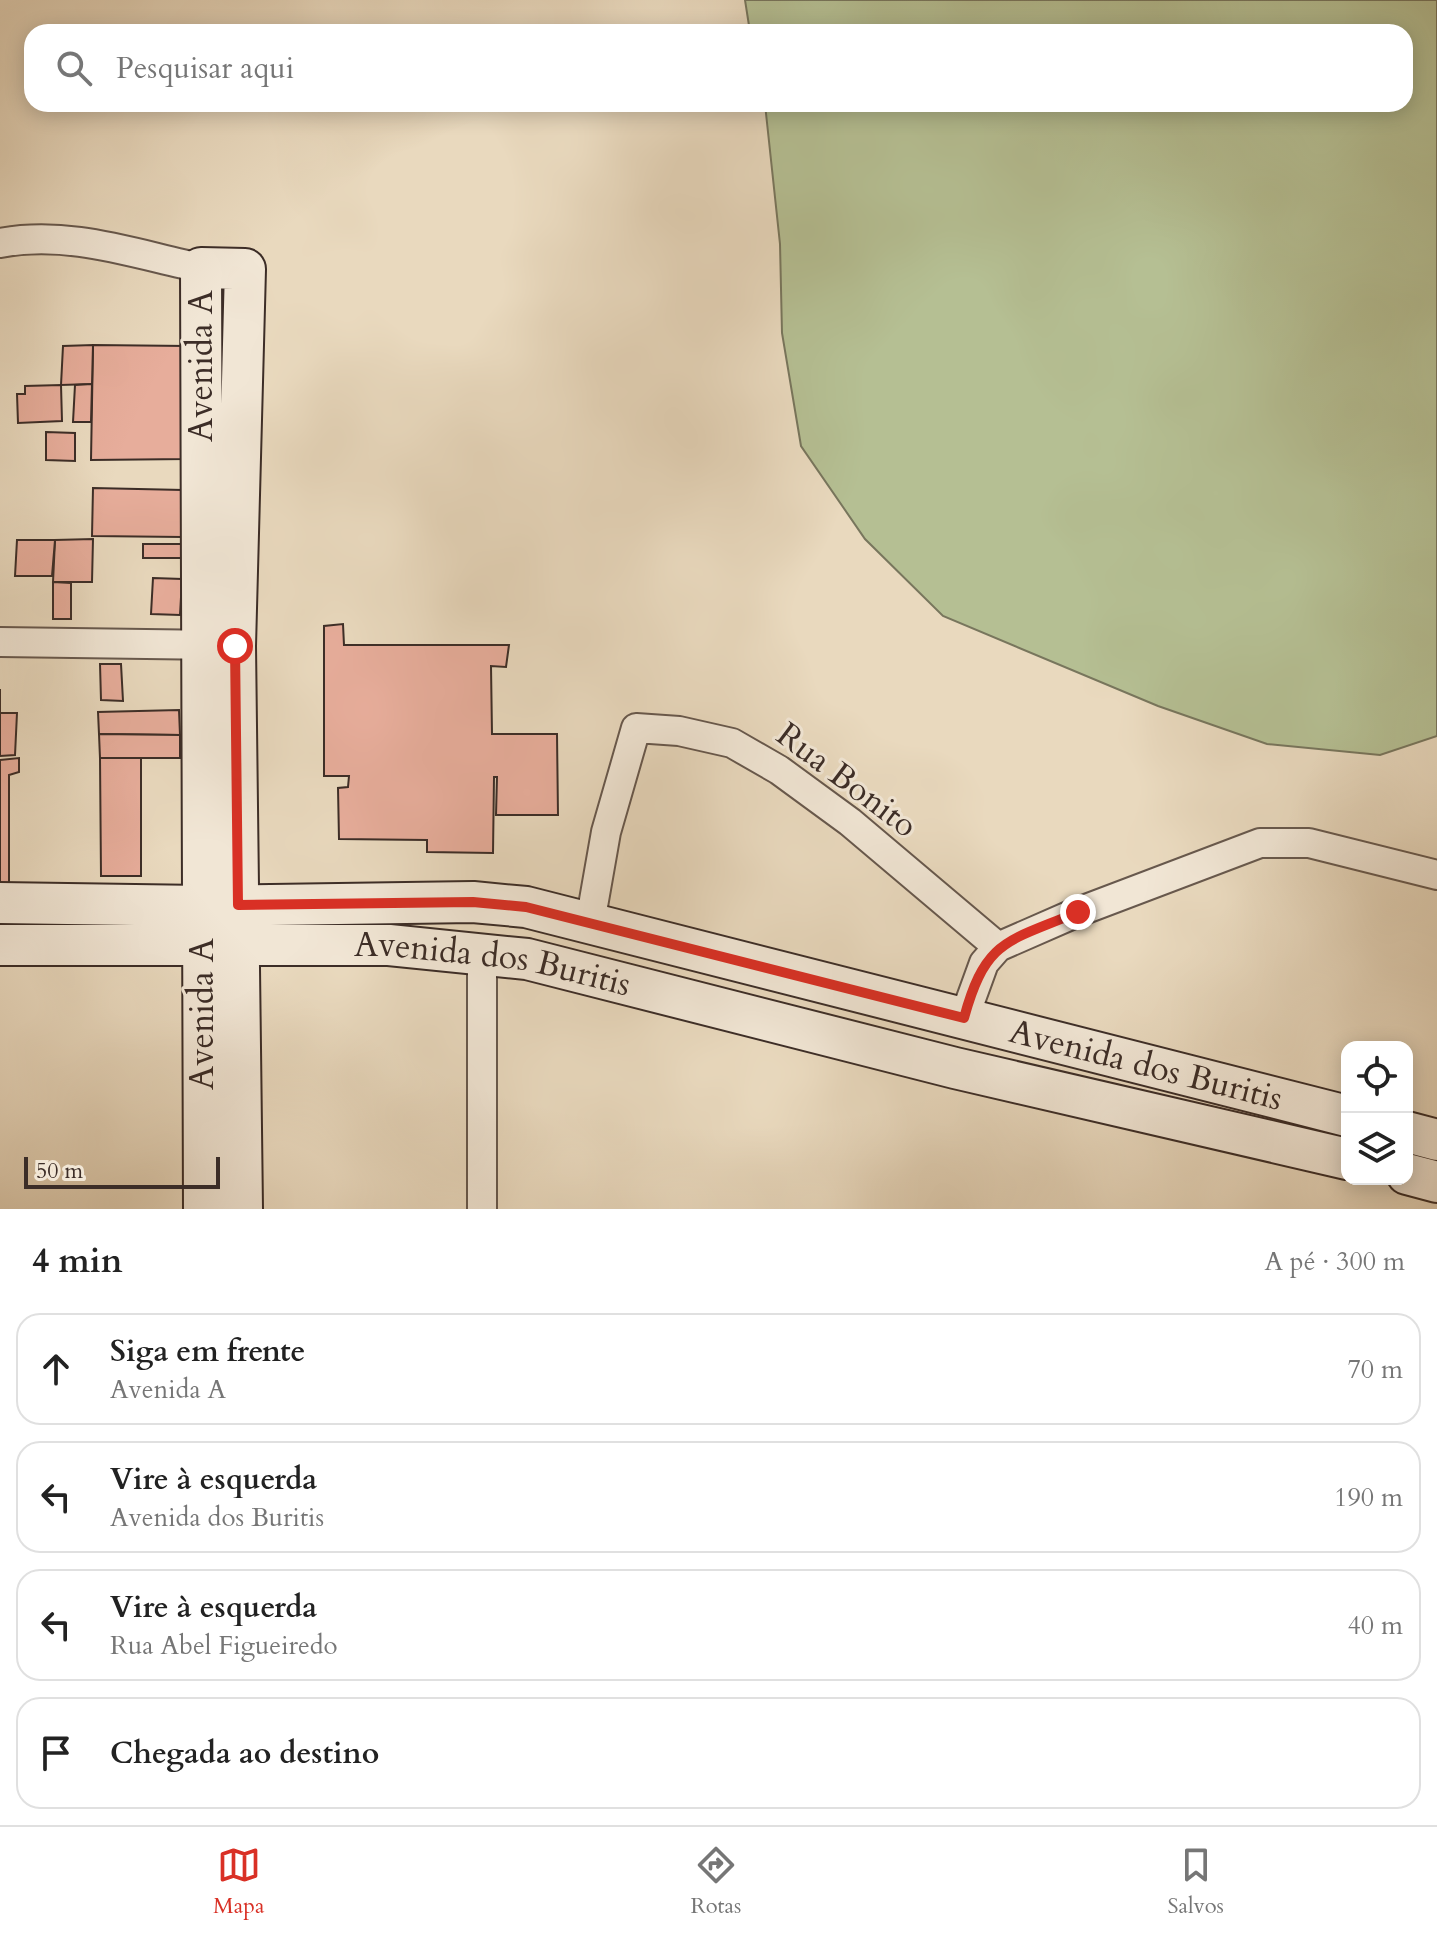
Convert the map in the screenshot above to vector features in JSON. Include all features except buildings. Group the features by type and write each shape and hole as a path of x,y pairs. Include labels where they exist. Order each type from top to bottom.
{"main road":[{"name":"Avenida A","path":"201,268 245,269 218,645 219,947 204,1209"},
{"name":"Avenida dos Buritis","path":"0,903 220,906 473,902 526,907 1341,1114"},
{"name":"Avenida dos Buritis","path":"0,945 389,945 482,952 527,959 955,1068 1341,1158"},
{"name":"Avenida A","path":"219,947 242,1209"},
{"path":"1413,1134 1437,1140"},
{"path":"1413,1176 1437,1182"}],"street":[{"path":"0,243 35,237 108,245 201,268"},
{"path":"0,642 218,645"},
{"name":"Rua Bonito","path":"590,923 620,773 636,728 679,731 732,743 791,777 998,947"},
{"path":"964,1018 978,976 998,947 1078,912 1260,843 1309,843 1437,875"},
{"path":"482,952 482,1209"}],"green space":[{"path":"745,0 1437,0 1437,736 1380,755 1267,744 1158,706 943,616 865,539 801,446 782,333 780,244 766,112 1413,112 1413,24 749,24"}],"route":[{"path":"235,646 238,905 473,902 526,907 964,1018 984,963 998,947 1078,912"}]}
